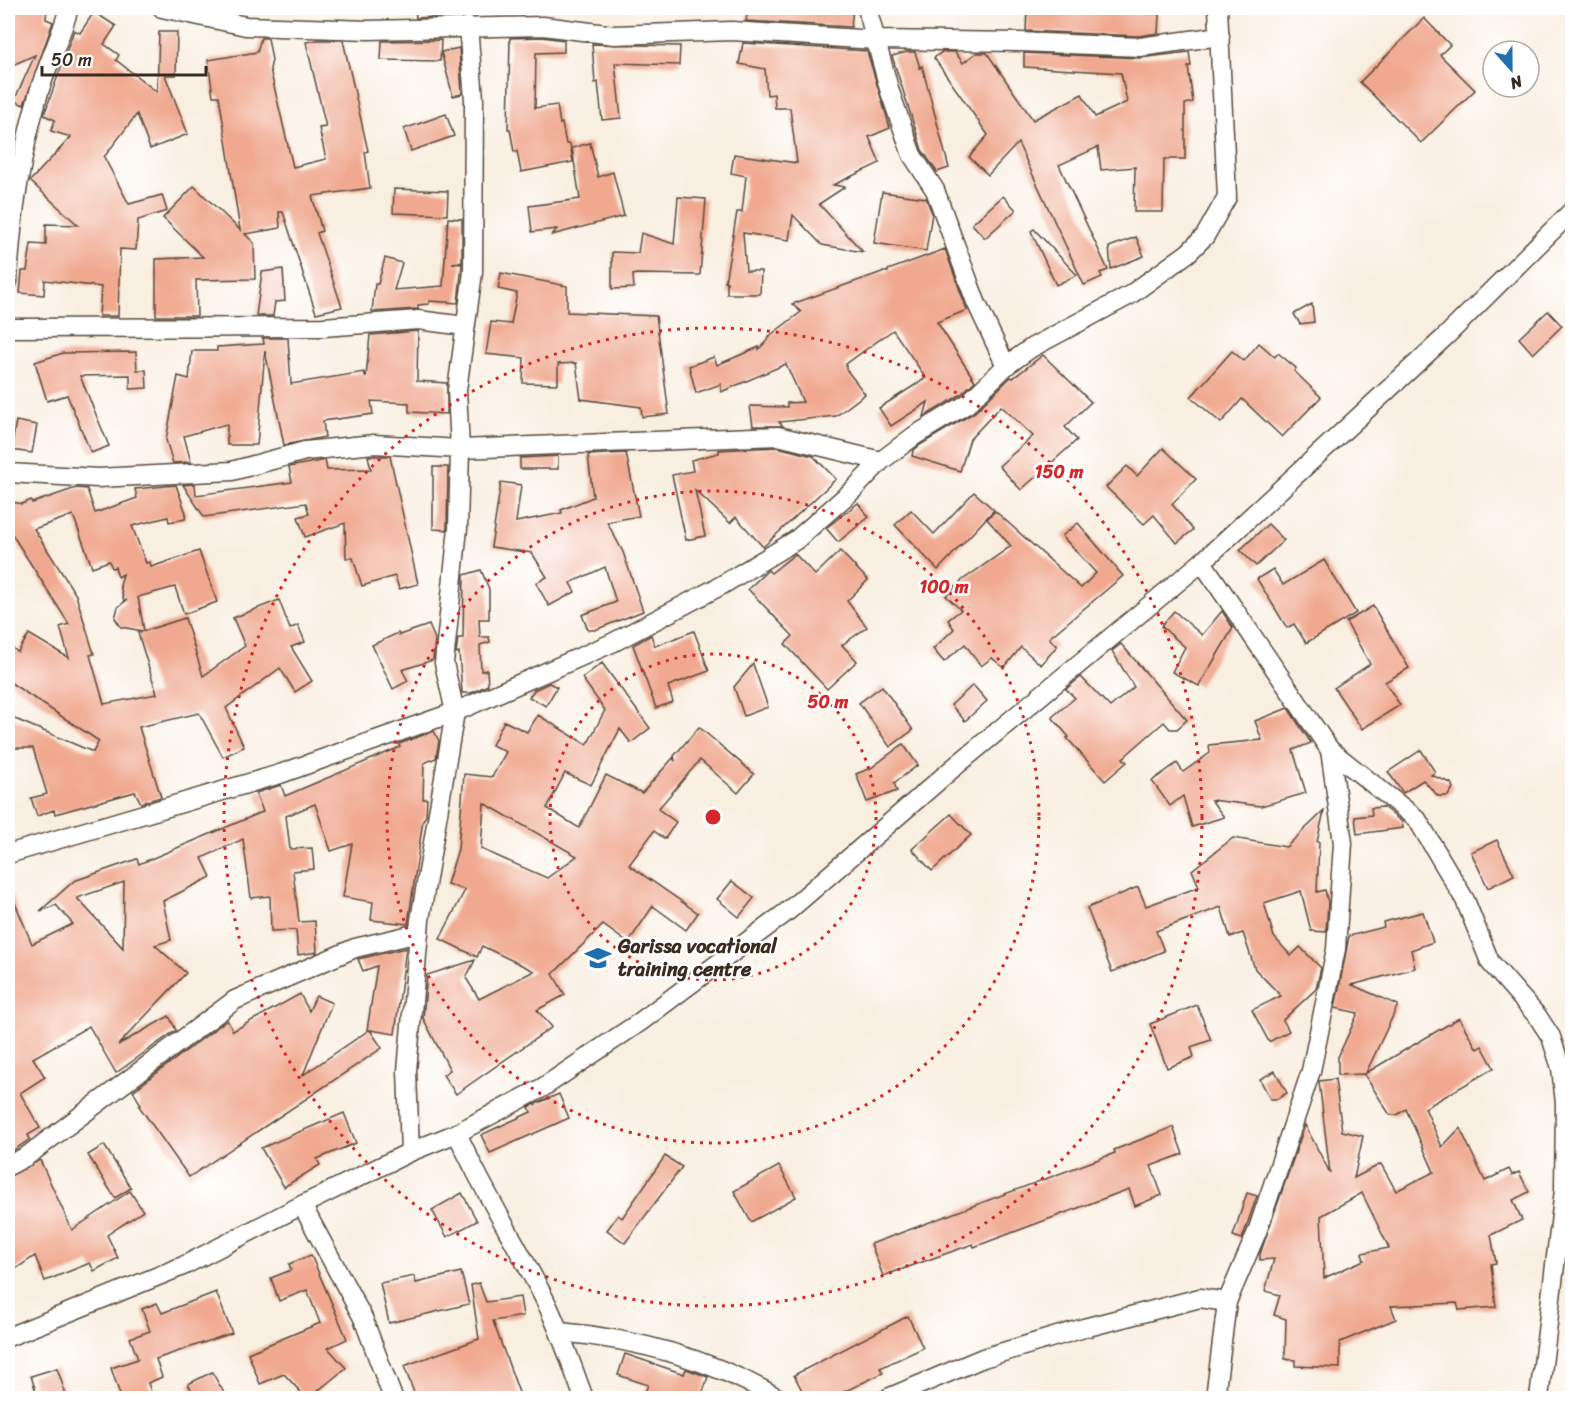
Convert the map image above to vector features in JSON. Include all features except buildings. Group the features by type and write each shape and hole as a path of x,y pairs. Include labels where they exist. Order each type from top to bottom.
{"street":[{"path":"8,282 10,222 35,109 60,42 69,8"},
{"path":"162,8 246,26 369,30 543,26 614,35 732,31 876,40 1020,42 1140,47 1220,36"},
{"path":"867,8 890,92 912,155 935,190 976,302 1006,366"},
{"path":"8,854 280,774 455,712 612,643 722,585 796,540 881,461 914,436 967,404 1006,366 1031,348 1131,295 1188,253 1218,216 1227,197 1218,8"},
{"path":"410,1152 407,1071 419,933 455,712 444,663 458,528 460,449 457,390 473,272 474,99 468,26"},
{"path":"8,1337 183,1266 410,1152 457,1133 552,1082 640,1022 788,911 952,769 1202,562 1445,337 1572,211"},
{"path":"8,328 323,327 418,320 465,327"},
{"path":"8,473 98,478 232,471 305,451 374,444 460,449 778,436 881,461"},
{"path":"1202,562 1330,750 1417,819 1465,900 1490,962 1538,1017 1551,1037 1561,1068 1565,1103 1564,1190 1539,1398"},
{"path":"1215,1398 1227,1302 1257,1232 1311,1071 1336,949 1343,843 1330,750"},
{"path":"8,1166 37,1149 235,1000 355,948 419,933"},
{"path":"457,1133 473,1169 560,1332 584,1398"},
{"path":"302,1205 363,1318 393,1398"},
{"path":"888,1398 983,1358 1084,1328 1200,1298 1227,1302"},
{"path":"560,1332 594,1335 699,1360 743,1378 778,1398"}],"place":[{"name":"Garissa vocational training centre","path":"598,958"}]}
